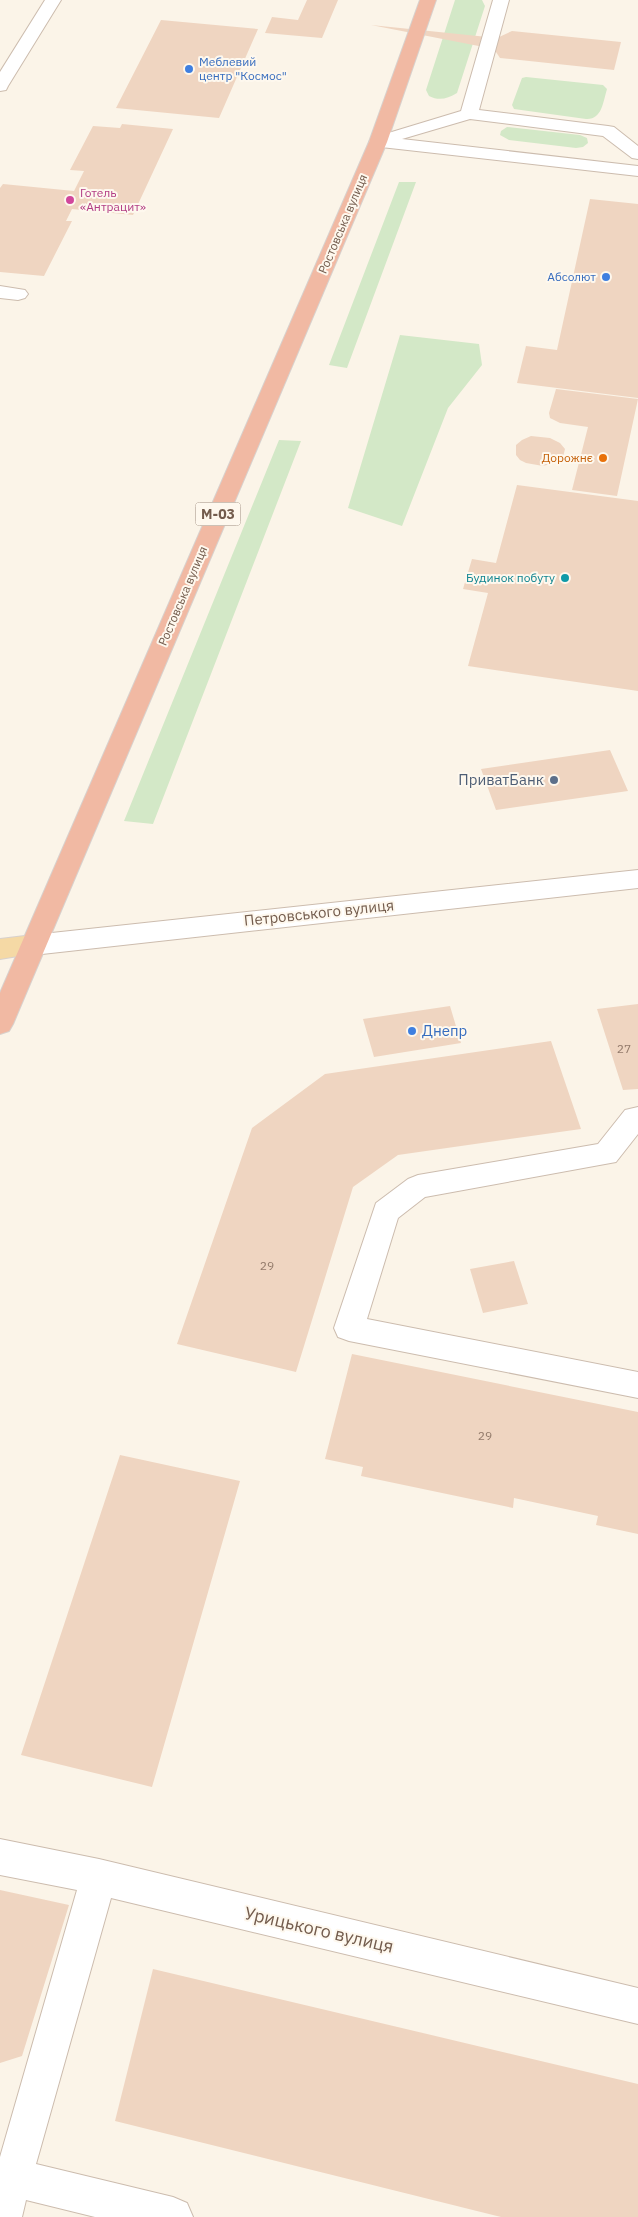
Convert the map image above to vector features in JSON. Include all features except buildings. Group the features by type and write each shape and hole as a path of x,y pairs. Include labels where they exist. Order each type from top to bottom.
{"highway":[{"name":"Ростовська вулиця","path":"0,1024 32,945 378,142 428,0"}],"main road":[{"name":"Петровського вулиця","path":"0,949 32,945"}],"street":[{"path":"0,86 54,0"},
{"path":"469,114 501,0"},
{"path":"378,142 469,114 608,131 638,154"},
{"path":"378,142 638,171"},
{"name":"Петровського вулиця","path":"32,945 181,927 638,879"},
{"path":"638,1118 635,1118 606,1154 418,1187 386,1211 349,1328 638,1385"},
{"name":"Урицького вулиця","path":"0,1857 99,1877 638,2006"},
{"path":"2,2217 99,1877"},
{"path":"13,2177 173,2217"}],"green space":[{"path":"455,0 482,0 485,6 457,93 440,99 429,96 426,90"},
{"path":"522,78 603,85 607,89 599,113 591,119 514,109 512,105"},
{"path":"507,127 580,135 587,138 588,143 583,147 576,148 509,140 500,135 501,131"},
{"path":"399,182 416,182 347,368 329,365"},
{"path":"400,335 479,344 482,365 448,408 402,526 348,508"},
{"path":"279,440 301,441 153,824 124,821"}],"place":[{"name":"Меблевий центр \"Космос\"","path":"189,69"},
{"name":"Готель «Антрацит»","path":"70,200"},
{"name":"Абсолют","path":"606,277"},
{"name":"Дорожнє","path":"603,458"},
{"name":"Будинок побуту","path":"565,578"},
{"name":"ПриватБанк","path":"554,780"},
{"name":"Днепр","path":"412,1031"}]}
